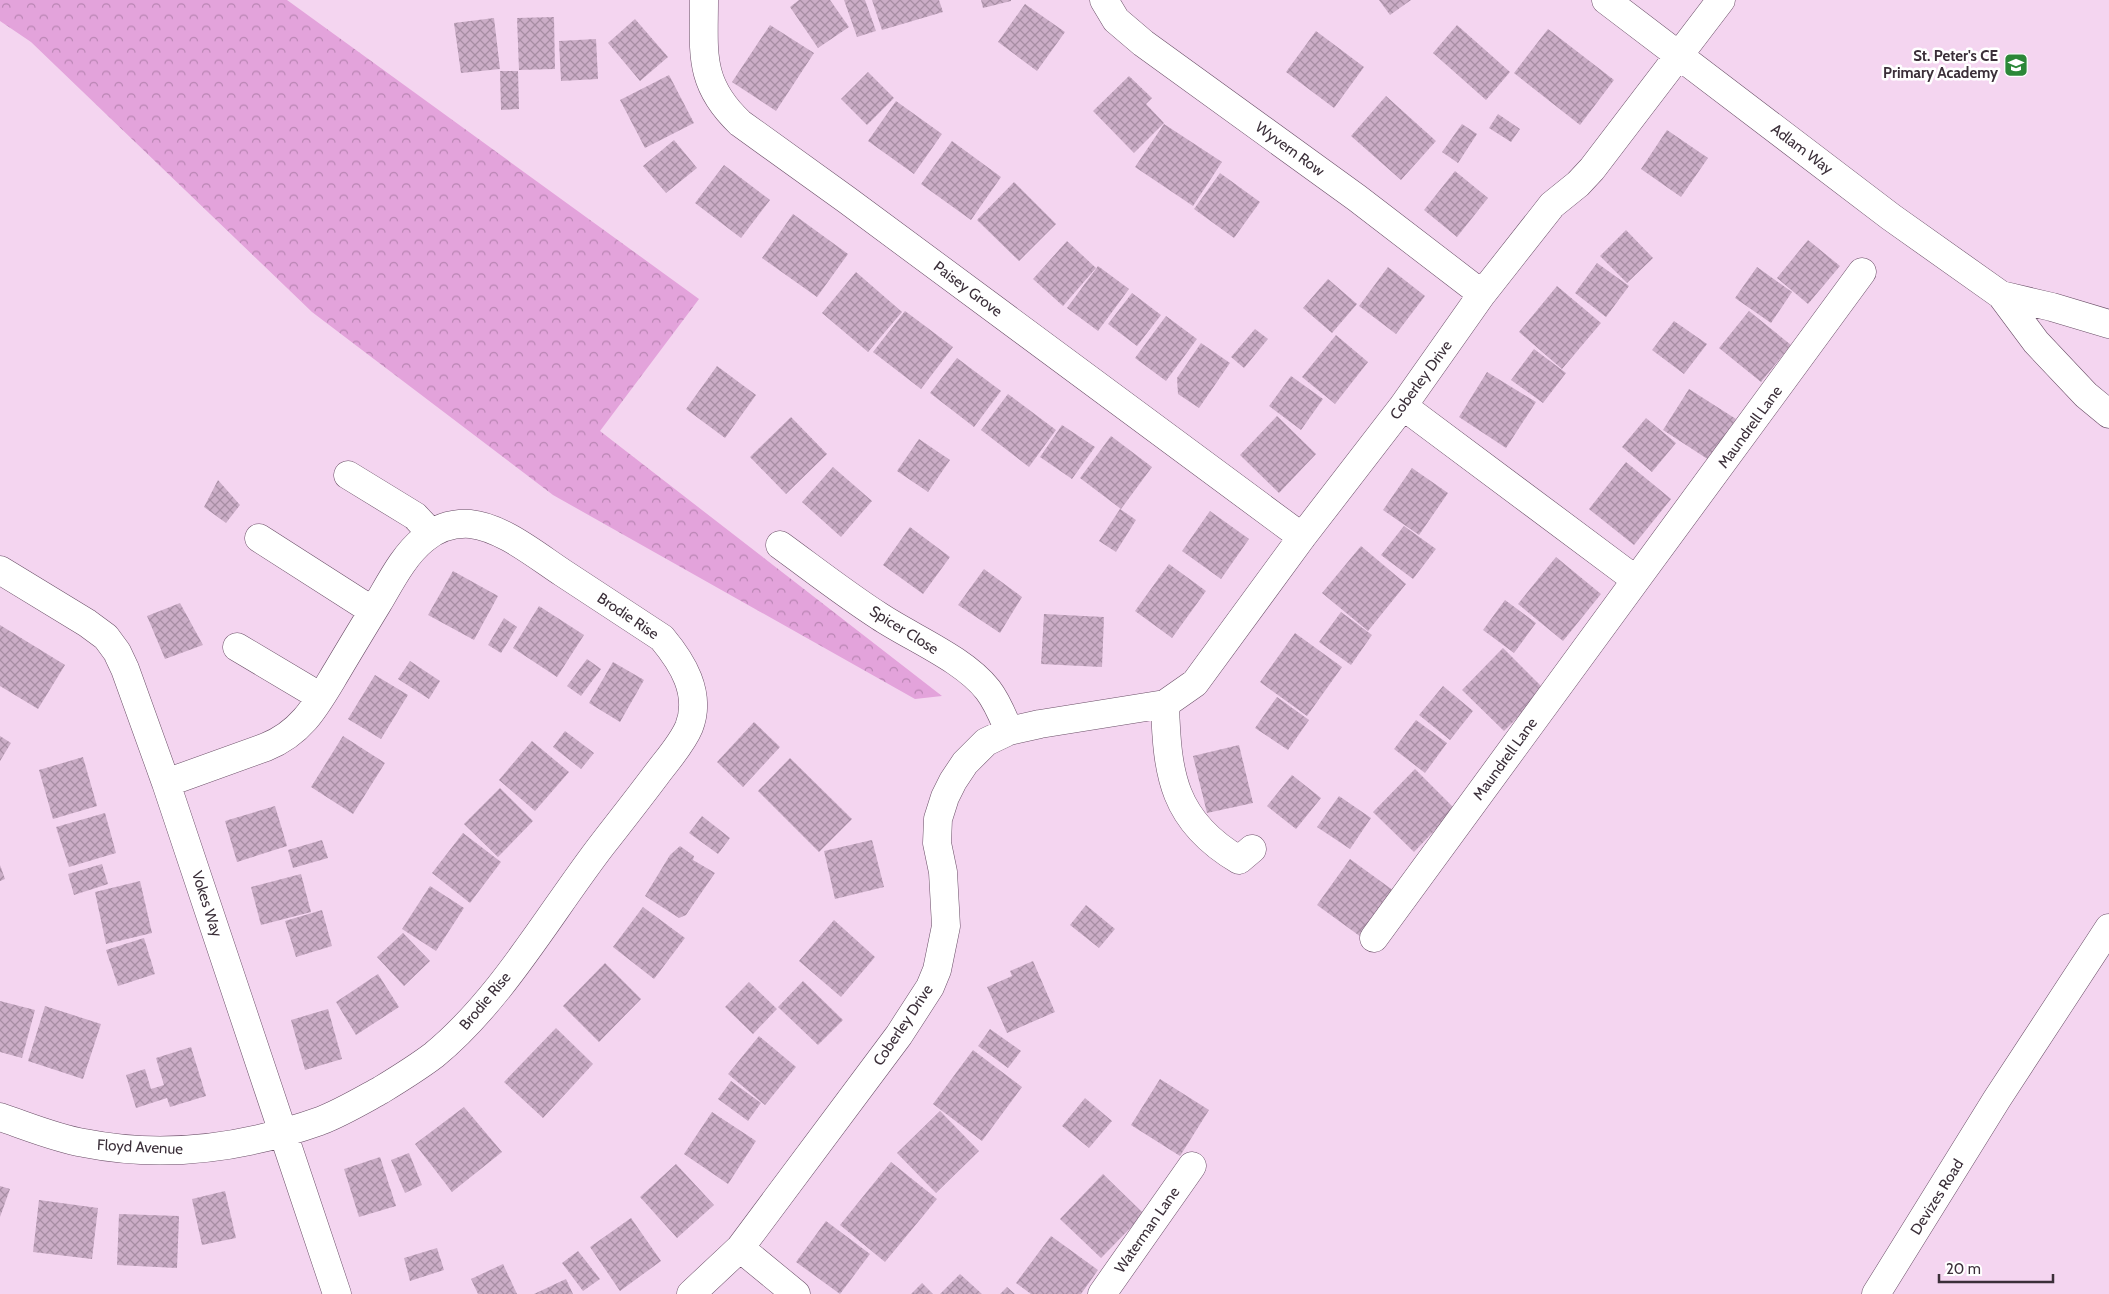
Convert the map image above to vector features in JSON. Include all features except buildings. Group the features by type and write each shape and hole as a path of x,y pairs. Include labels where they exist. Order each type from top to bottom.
{"street":[{"name":"Paisey Grove","path":"704,0 704,59 709,80 723,104 740,123 848,200 1302,537"},
{"name":"Wyvern Row","path":"1104,0 1116,20 1143,43 1357,198 1482,294"},
{"name":"Adlam Way","path":"1606,0 1891,217 2001,295 2036,342 2086,396 2109,414"},
{"name":"Coberley Drive","path":"691,1294 740,1248 898,1035 930,987 938,970 946,926 943,872 937,843 938,819 945,797 957,775 979,747 996,736 1009,731 1040,724 1165,704 1195,683 1302,537 1403,406 1482,294 1552,206 1592,169 1720,0"},
{"name":"Maundrell Lane","path":"1374,938 1862,272"},
{"name":"Adlam Way","path":"2001,295 2052,306 2109,324"},
{"path":"1403,406 1636,580"},
{"path":"348,475 415,516 432,533"},
{"name":"Brodie Rise","path":"166,783 282,741 304,722 395,574 411,552 432,533 455,524 470,524 487,528 517,543 662,638 677,656 686,671 691,688 692,708 689,726 672,754 473,1018 426,1060 370,1096 321,1120 283,1132"},
{"path":"259,538 373,611"},
{"name":"Spicer Close","path":"780,545 879,616 950,658 975,676 996,702 1009,731"},
{"name":"Vokes Way","path":"0,570 88,623 106,637 117,652 125,669 166,783 337,1294"},
{"path":"237,647 321,697"},
{"path":"1165,704 1166,747 1170,774 1178,798 1195,824 1218,848 1239,860 1252,850"},
{"name":"Devizes Road","path":"1876,1294 1997,1099 2109,928"},
{"name":"Floyd Avenue","path":"0,1117 83,1143 166,1152 238,1144 283,1132"},
{"name":"Waterman Lane","path":"1102,1294 1192,1166"},
{"path":"740,1248 796,1294"}],"green space":[{"path":"0,0 287,0 699,299 600,431 942,696 915,699 553,495 312,312 31,42 0,21"}],"place":[{"name":"St. Peter's CE Primary Academy","path":"2016,65"}]}
